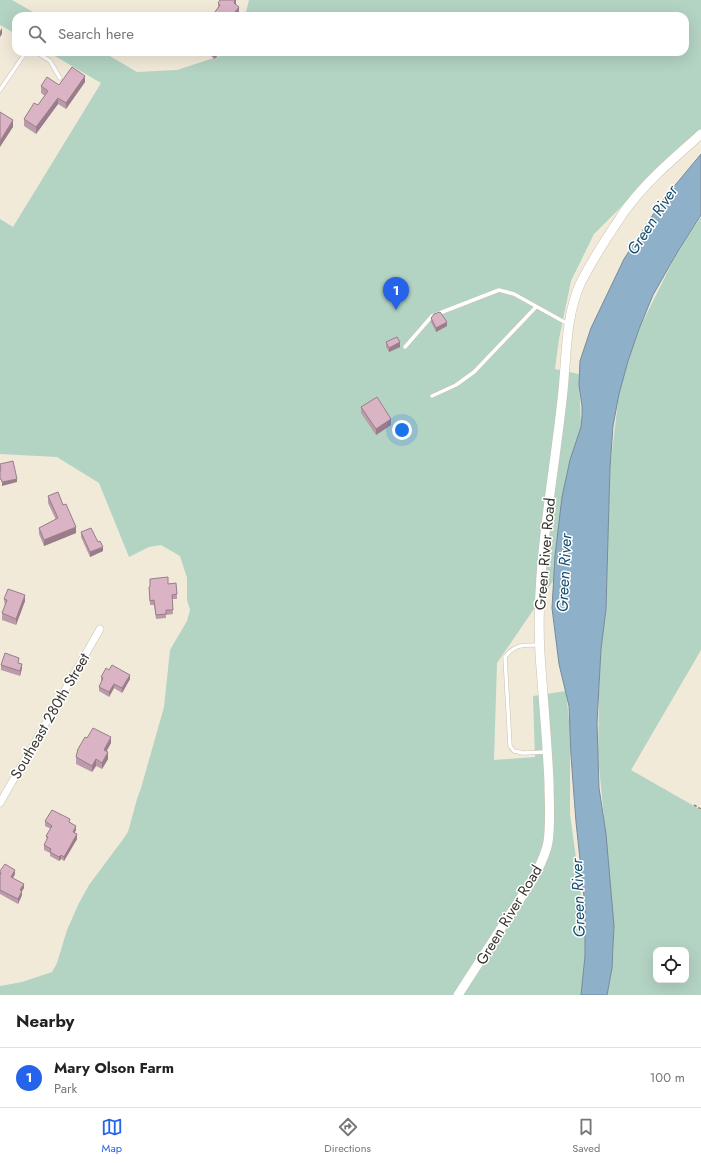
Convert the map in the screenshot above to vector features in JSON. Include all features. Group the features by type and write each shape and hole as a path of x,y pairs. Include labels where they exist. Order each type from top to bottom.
{"street":[{"name":"Green River Road","path":"458,995 533,879 545,853 549,834 550,813 548,752 540,645 539,606 541,574 569,325 576,295 593,260 629,204 657,175 701,134"},
{"name":"Southeast 280th Street","path":"0,803 100,629"}],"lane":[{"path":"0,90 23,56"},
{"path":"42,56 50,61 60,78"},
{"path":"405,347 432,316 499,290 514,294 569,325"},
{"path":"432,396 456,385 474,372 536,306"},
{"path":"540,645 520,645 510,650 505,657 510,746 514,751 523,753 548,752"}],"path":[{"path":"694,805 701,809"}],"green space":[{"path":"0,0 12,0 33,12 12,12 12,32 0,25"},
{"path":"249,0 701,0 701,135 626,202 594,234 571,281 559,339 555,369 579,374 581,427 566,479 553,581 497,663 494,760 535,757 533,696 566,691 570,731 570,814 586,931 581,995 0,995 0,986 22,982 52,972 57,963 67,930 79,903 89,885 128,832 164,707 170,650 187,621 190,610 187,600 187,578 180,556 161,545 149,547 129,557 99,483 57,457 0,454 0,219 13,227 101,83 55,56 110,56 137,72 177,70 220,56 689,56 689,12 246,12"},
{"path":"701,217 701,650 631,770 701,810 701,995 607,995 613,959 614,926 598,755 601,649 606,609 610,467 619,394 639,329 678,251"}],"water":[{"name":"Green River","path":"701,154 701,215 678,251 653,295 628,361 619,394 613,426 610,467 606,609 601,649 597,723 599,788 606,834 614,926 612,968 607,995 581,995 585,956 585,906 576,822 569,706 559,664 552,608 555,556 562,497 570,460 581,427 582,406 579,385 580,361 591,328 624,259 662,201"}],"building":[{"path":"220,0 235,0 234,3 239,7 235,12 215,12 220,5 218,3"},
{"path":"72,67 85,76 66,103 58,98 36,127 24,119 34,103 38,105 48,91 41,86 47,77 59,85"},
{"path":"0,112 13,120 0,141"},
{"path":"440,312 447,322 436,328 431,318 434,314"},
{"path":"397,337 400,342 389,348 386,342"},
{"path":"377,397 391,419 376,429 361,407"},
{"path":"13,461 17,479 2,482 0,479 0,464"},
{"path":"58,492 63,505 66,504 76,527 44,540 39,528 58,518 48,496"},
{"path":"91,528 98,542 100,541 103,547 90,552 81,532"},
{"path":"168,577 168,584 176,583 177,594 172,595 173,610 166,610 166,614 156,615 154,600 150,601 150,579"},
{"path":"8,589 25,595 16,619 2,613 7,600 4,599"},
{"path":"5,653 19,658 18,663 22,664 20,671 1,665"},
{"path":"112,665 130,675 122,688 114,684 109,692 99,687 103,678 101,677 106,668 109,670"},
{"path":"93,728 111,737 104,750 108,752 102,763 96,759 92,766 76,757 78,749 85,737 87,738"},
{"path":"52,810 70,819 69,822 76,826 73,832 77,834 64,857 61,855 59,857 50,852 51,849 44,845 48,837 46,836 52,826 45,821"},
{"path":"5,864 15,870 11,877 24,884 20,890 22,891 18,899 0,890 0,871"}],"place":[{"name":"Mary Olson Farm","path":"396,310"}]}
